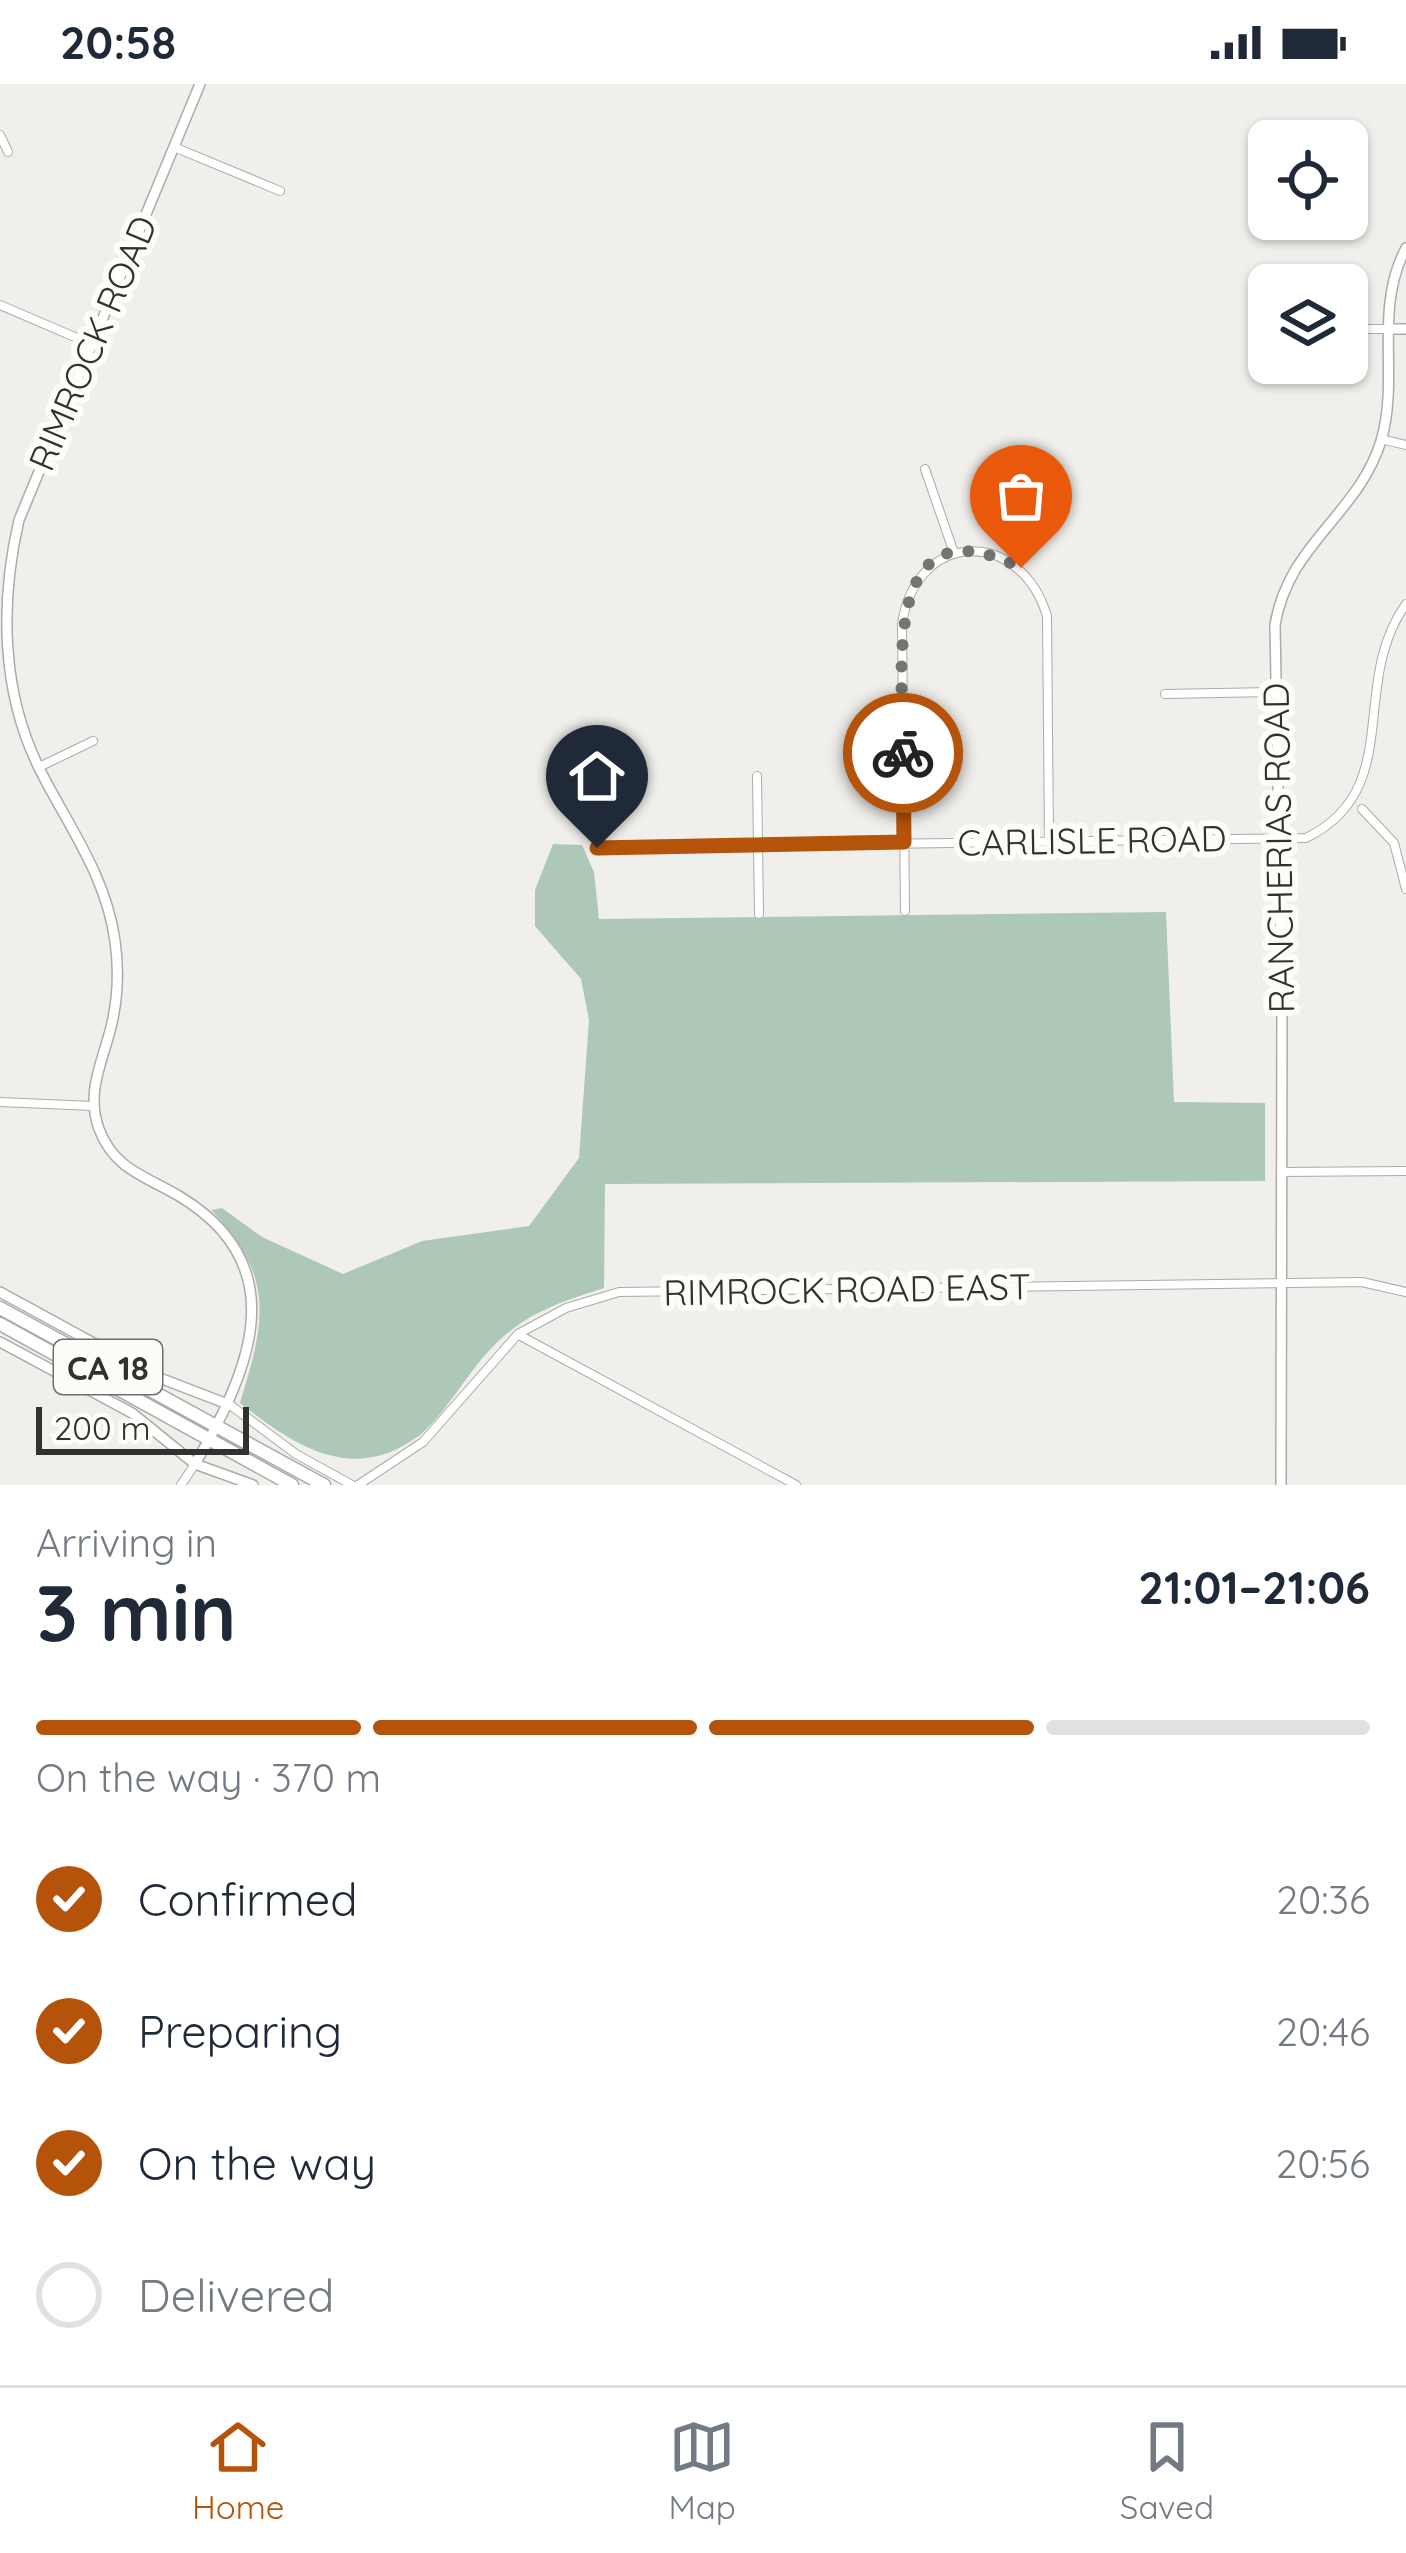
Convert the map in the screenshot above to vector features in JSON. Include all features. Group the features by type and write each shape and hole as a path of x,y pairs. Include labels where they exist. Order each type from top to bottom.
{"main road":[{"name":"CA 18","path":"0,1308 292,1485"},
{"name":"CA 18","path":"0,1324 324,1485"}],"street":[{"name":"RIMROCK ROAD","path":"94,1106 95,1079 118,994 115,941 98,875 39,767 4,669 6,588 12,550 34,481 200,84"},
{"path":"0,135 8,152"},
{"path":"174,147 280,191"},
{"name":"RANCHERIAS ROAD","path":"1281,1485 1282,983 1275,625 1284,586 1310,545 1356,493 1381,439 1387,400 1389,291 1406,248"},
{"path":"0,305 91,344"},
{"path":"1368,329 1406,329"},
{"path":"1381,439 1406,446"},
{"path":"925,469 954,553"},
{"path":"904,911 902,624 906,599 918,576 954,553 992,553 1021,568 1039,591 1047,616 1048,841"},
{"path":"1389,692 1388,658 1395,619 1406,604"},
{"path":"1165,694 1274,692"},
{"path":"39,767 93,740"},
{"path":"758,776 759,914"},
{"path":"1371,795 1363,809 1394,843 1406,889"},
{"name":"CARLISLE ROAD","path":"597,848 1276,838 1318,834 1363,809"},
{"path":"0,1102 94,1106 108,1150 122,1165 212,1220 238,1259 253,1303 254,1324 230,1405 182,1485"},
{"path":"1279,1172 1406,1171"},
{"name":"RIMROCK ROAD EAST","path":"355,1485 423,1442 518,1334 566,1308 619,1292 1362,1282 1406,1292"},
{"path":"0,1292 152,1375 230,1405 296,1454 355,1485"},
{"path":"518,1334 796,1485"},
{"path":"0,1342 132,1414 195,1465 254,1485"}],"green space":[{"path":"553,844 582,845 594,872 599,919 1166,912 1174,1102 1265,1103 1265,1181 605,1184 604,1288 551,1307 515,1327 481,1359 431,1424 395,1450 348,1458 304,1446 240,1403 255,1348 259,1301 246,1257 211,1210 222,1208 262,1237 343,1274 422,1241 529,1226 579,1158 589,1020 581,979 535,926 535,890"}],"way so far":[{"path":"903,753 902,624 906,599 918,576 954,553 992,553 1021,568"}],"route":[{"path":"597,848 904,842 903,753"}]}
